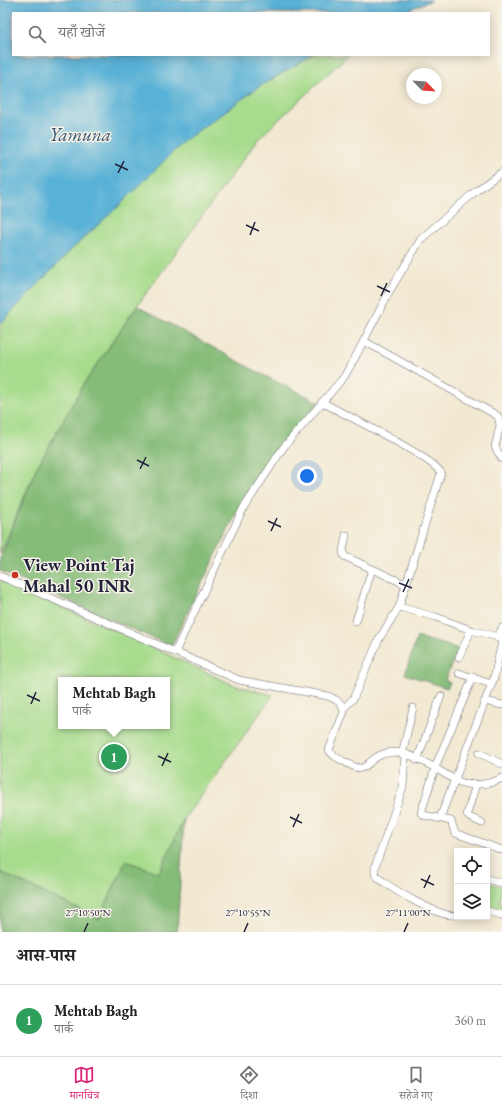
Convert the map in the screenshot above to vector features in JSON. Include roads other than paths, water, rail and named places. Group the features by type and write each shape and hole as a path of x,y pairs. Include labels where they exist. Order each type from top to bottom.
{"street":[{"path":"175,652 243,509 283,448 344,377 364,341 388,292 421,239 477,190 502,172"},
{"path":"364,341 498,416 500,425 495,448 502,459"},
{"path":"322,402 414,451 436,465 441,473 399,607 379,639 353,699 344,708 344,712 329,750 333,755 359,769 385,754 403,754 436,768 464,784 476,784 501,780"},
{"path":"346,535 343,551 344,556 406,585"},
{"path":"356,621 372,569"},
{"path":"0,576 239,680 328,696 338,700 344,708"},
{"path":"399,607 436,617 500,639"},
{"path":"440,818 491,684 502,628"},
{"path":"460,658 471,630"},
{"path":"459,672 491,684"},
{"path":"472,677 436,768 421,813 423,815 452,822 455,833 502,850"},
{"path":"417,760 441,696"},
{"path":"485,701 502,705"},
{"path":"413,708 403,754 403,787 388,826 375,867 375,874 378,878 427,908 451,916 454,915"},
{"path":"479,753 502,764"},
{"path":"476,784 467,814 468,817 482,823"},
{"path":"490,880 502,883"},
{"path":"490,912 502,915"}],"water":[{"name":"Yamuna","path":"0,0 432,0 403,12 12,12 12,56 312,56 260,86 185,140 126,199 71,250 0,324"}],"place":[{"name":"View Point Taj Mahal 50 INR","path":"15,575"},
{"name":"Mehtab Bagh","path":"114,757"}]}
